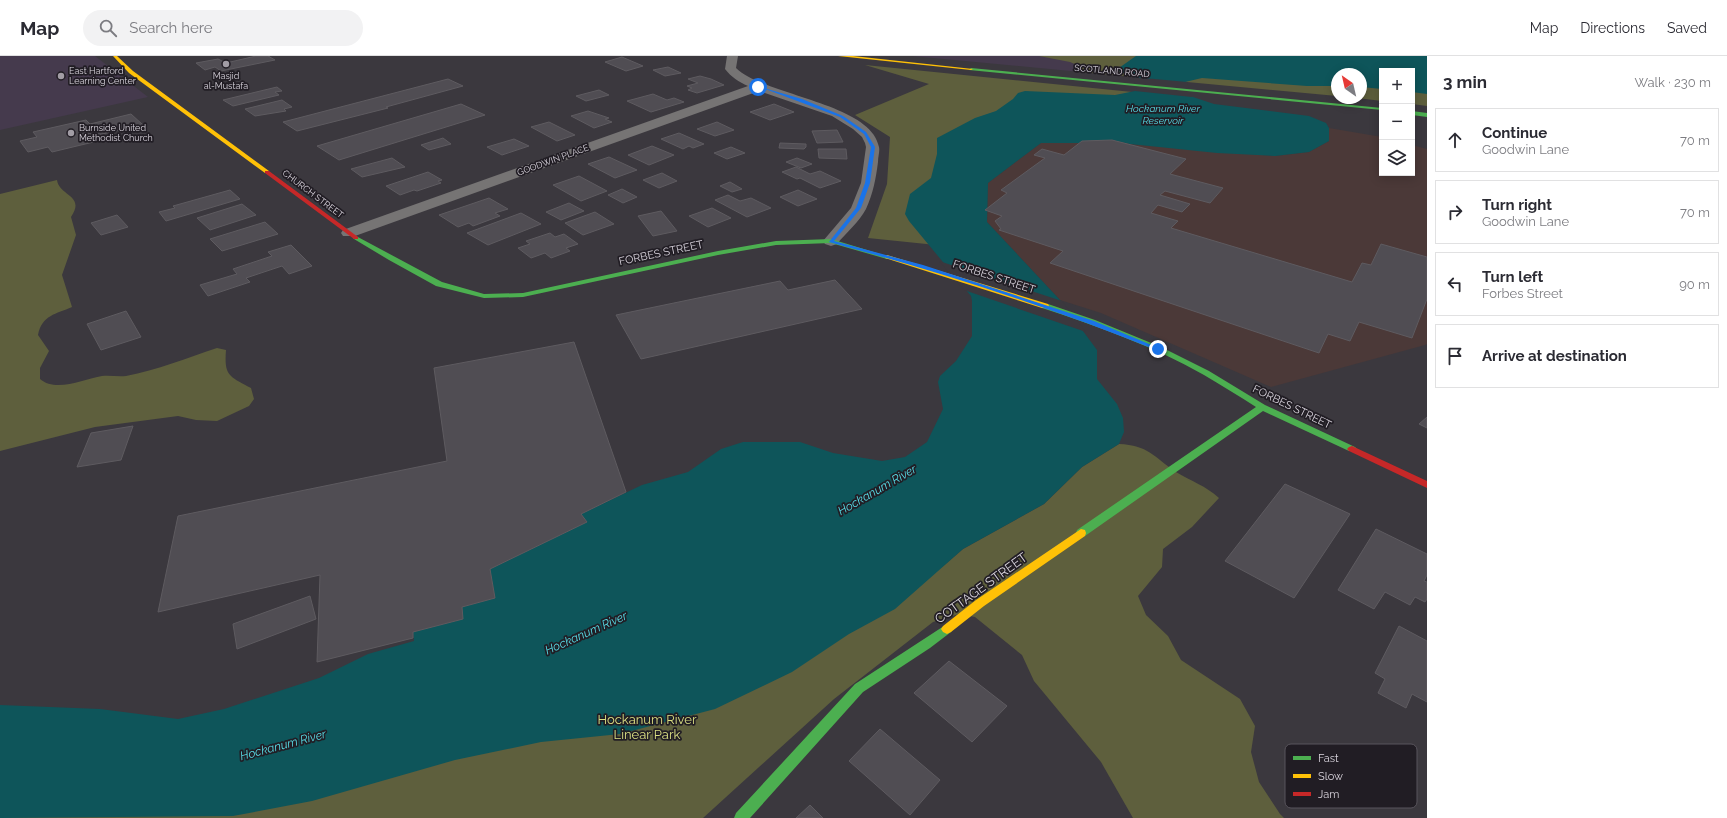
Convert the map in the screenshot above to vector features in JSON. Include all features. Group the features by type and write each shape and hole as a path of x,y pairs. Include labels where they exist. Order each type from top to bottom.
{"street":[{"name":"CHURCH STREET","path":"115,56 131,72 349,233 391,259 439,284 484,296 523,295"},
{"path":"733,56 731,58 730,69 737,77 758,87 800,100 842,116 865,133 873,147 868,183 858,208 831,241"},
{"name":"SCOTLAND ROAD","path":"840,56 1379,109"},
{"name":"GOODWIN PLACE","path":"349,233 758,87"},
{"path":"1415,113 1427,115"},
{"name":"FORBES STREET","path":"523,295 747,248 776,243 831,241 939,272 1074,316 1158,349 1206,374 1262,407 1427,485"},
{"name":"COTTAGE STREET","path":"741,818 860,688 926,644 980,603 1262,407"}],"shaded area":[{"name":"East Hartford Learning Center","path":"0,56 95,56 148,97 0,130"},
{"path":"912,56 1087,56 1081,72"},
{"path":"1329,128 1379,136 1379,176 1415,176 1415,146 1427,149 1427,344 1271,387 1101,313 1060,300 987,222 988,183 1041,143 1112,140 1130,144 1275,156 1309,152 1329,141"}],"green space":[{"path":"1039,56 1427,56 1427,106 1415,104 1415,68 1379,68 1379,101 1367,99 1367,68 1331,68 1331,95 1081,72 1082,67 1070,62"},
{"path":"865,65 1162,95 990,139 975,249 868,238 887,184 890,137 855,115 929,84"},
{"path":"57,180 62,189 74,200 75,204 75,210 71,217 76,235 62,275 72,307 50,316 40,328 38,335 49,351 40,368 40,379 54,385 62,385 102,376 126,376 161,367 217,348 226,350 227,370 233,378 251,388 254,399 249,406 217,421 196,420 178,416 95,427 0,451 0,194"},
{"name":"Hockanum River Linear Park","path":"1119,444 1144,449 1176,472 1204,487 1219,498 1192,527 1163,549 1162,567 1138,596 1146,615 1168,636 1181,660 1240,699 1255,726 1251,752 1259,782 1284,818 1133,818 1101,762 1034,681 1022,655 975,617 959,614 933,622 834,699 703,818 0,818 942,567 963,549 1044,504 1082,467"}],"water":[{"path":"1136,56 1427,56 1427,94 1415,92 1415,68 1379,68 1379,89 1367,88 1367,68 1331,68 1331,86 1307,86 1202,78 1185,82 1190,96 1214,104 1309,116 1326,123 1329,128 1329,141 1309,152 1275,156 1217,153 1130,144 1112,140 1082,141 1079,143 1041,143 988,183 987,222 1060,300 1097,350 1097,379 1117,404 1123,418 1124,432 1119,444 1082,467 1044,504 963,549 895,609 849,634 792,672 715,709 620,734 541,742 455,760 312,801 233,816 0,818 0,705 100,709 178,719 224,709 319,678 368,654 414,641 413,632 463,619 462,607 495,598 490,569 587,522 581,514 642,485 688,472 721,449 743,442 800,442 833,453 882,461 905,457 927,442 943,409 938,382 940,376 956,361 972,336 971,296 909,221 905,214 910,194 931,178 937,154 937,138 975,118 996,111 1013,99 1018,93 1025,91 1115,95 1140,90 1134,77 1116,70"}],"pier":[{"path":"1133,77 1187,82 1192,97 1135,91 1135,89 1137,89"},
{"path":"939,261 1062,301 1086,332 964,290"}],"building":[{"name":"Masjid al-Mustafa","path":"256,56 268,56 275,60 221,71 215,67 205,70 196,63 218,59 226,63"},
{"path":"622,57 643,66 626,71 605,62"},
{"path":"668,67 681,73 665,76 653,70"},
{"path":"700,76 724,85 697,93 688,90 692,88 687,86 698,83 688,79"},
{"path":"448,79 463,86 386,107 388,108 297,131 283,122"},
{"path":"277,87 282,91 275,92 279,95 233,106 223,100"},
{"path":"599,90 609,95 586,101 576,96"},
{"path":"653,94 667,100 674,98 684,102 651,112 627,101"},
{"path":"282,100 292,107 284,109 286,111 255,116 245,109"},
{"path":"461,104 485,115 339,160 317,146"},
{"path":"774,104 794,112 770,120 750,112"},
{"path":"588,111 609,118 605,119 612,122 594,128 571,116"},
{"name":"Burnside United Methodist Church","path":"131,114 143,125 102,134 106,139 52,152 48,147 28,152 20,141 37,137 33,132 86,120 90,124"},
{"path":"549,122 575,135 557,141 531,127"},
{"path":"717,122 734,130 715,136 697,129"},
{"path":"837,130 843,142 817,143 812,131"},
{"path":"679,133 704,144 693,148 689,146 683,149 661,139"},
{"path":"443,138 451,144 429,150 421,145"},
{"path":"514,139 529,146 502,155 487,147"},
{"path":"1112,140 1186,159 1170,174 1223,188 1210,203 1165,191 1160,195 1190,204 1182,212 1158,205 1151,213 1178,221 1171,228 1352,282 1362,263 1371,265 1381,244 1427,257 1427,299 1412,338 1359,322 1350,341 1328,334 1319,353 1050,263 1063,251 999,230 1001,229 995,221 1002,216 985,210 1007,193 1001,190 1045,158 1034,155 1042,149 1064,155 1082,141"},
{"path":"780,143 806,144 806,147 804,149 779,148"},
{"path":"652,146 674,155 649,165 628,155"},
{"path":"731,147 745,153 727,159 714,153"},
{"path":"818,149 846,149 847,159 819,158"},
{"path":"609,157 637,170 615,178 588,164"},
{"path":"392,158 405,167 362,177 351,169"},
{"path":"797,158 812,164 801,168 786,162"},
{"path":"796,167 810,174 820,171 841,181 820,188 800,178 797,179 782,172"},
{"path":"428,172 442,180 438,181 441,183 400,195 386,186"},
{"path":"662,173 677,181 659,188 643,180"},
{"path":"579,176 607,191 581,201 553,185"},
{"path":"730,182 742,189 732,192 720,186"},
{"path":"622,189 637,197 623,203 608,195"},
{"path":"230,190 240,199 166,221 159,212 175,208 173,206"},
{"path":"798,190 817,199 798,206 780,197"},
{"path":"728,195 740,201 751,198 771,208 747,217 715,200"},
{"path":"489,198 508,209 495,213 500,216 473,226 469,223 458,227 439,215"},
{"path":"569,203 584,211 561,220 546,212"},
{"path":"242,204 256,215 210,230 197,218"},
{"path":"712,208 731,218 708,227 689,216"},
{"path":"661,211 677,231 653,236 638,216"},
{"path":"595,212 614,224 583,235 565,223"},
{"path":"521,213 541,224 488,245 467,233"},
{"path":"117,215 128,227 101,235 91,223"},
{"path":"265,222 278,234 222,251 210,239"},
{"path":"550,233 555,237 564,234 578,244 566,248 570,251 551,258 545,253 531,258 518,248 530,244 526,241"},
{"path":"291,245 312,266 289,274 282,266 246,278 250,282 208,296 200,285 237,274 233,269 272,256 268,252"},
{"path":"835,280 862,309 641,359 616,315 780,281 788,290"},
{"path":"126,311 141,337 101,350 87,324"},
{"path":"574,342 626,492 581,514 587,522 490,569 495,598 462,607 463,619 413,632 413,638 317,662 320,575 158,612 178,516 447,461 434,368"},
{"path":"1427,417 1427,428 1419,424"},
{"path":"133,426 121,460 77,467 91,433"},
{"path":"1285,484 1350,514 1294,598 1225,561"},
{"path":"1376,529 1427,554 1427,575 1424,581 1427,582 1427,599 1425,602 1415,597 1410,605 1385,592 1374,609 1338,590"},
{"path":"310,596 316,619 237,649 233,624"},
{"path":"1399,626 1427,641 1427,702 1412,694 1406,708 1378,693 1385,679 1375,673"},
{"path":"949,661 1007,706 972,742 914,693"},
{"path":"880,729 940,780 910,815 849,761"},
{"path":"810,805 823,818 796,818"}],"traffic: fast":[{"path":"971,69 1379,109"},
{"path":"1415,113 1427,115"},
{"path":"356,238 391,259 439,284 484,296 523,295 718,253 776,243 831,241 887,257"},
{"path":"1045,306 1092,322 1158,349 1206,373 1262,407 1352,449"},
{"path":"1081,533 1262,407"},
{"path":"741,818 859,688 926,645 947,629"}],"traffic: slow":[{"path":"115,56 131,72 267,172"},
{"path":"840,56 971,69"},
{"path":"887,257 1045,306"},
{"path":"947,629 980,603 1081,533"}],"traffic: jam":[{"path":"267,172 356,238"},
{"path":"1352,449 1427,485"}],"place":[{"name":"Masjid al-Mustafa","path":"226,64"},
{"name":"East Hartford Learning Center","path":"61,76"},
{"name":"Burnside United Methodist Church","path":"71,133"}],"route":[{"path":"758,87 800,100 842,116 865,133 873,147 868,183 858,208 831,241 921,266 1092,322 1158,349"}],"water label":[{"name":"Hockanum River Reservoir","path":"1163,114"},
{"name":"Hockanum River","path":"877,490"},
{"name":"Hockanum River","path":"586,633"},
{"name":"Hockanum River","path":"283,745"}]}
